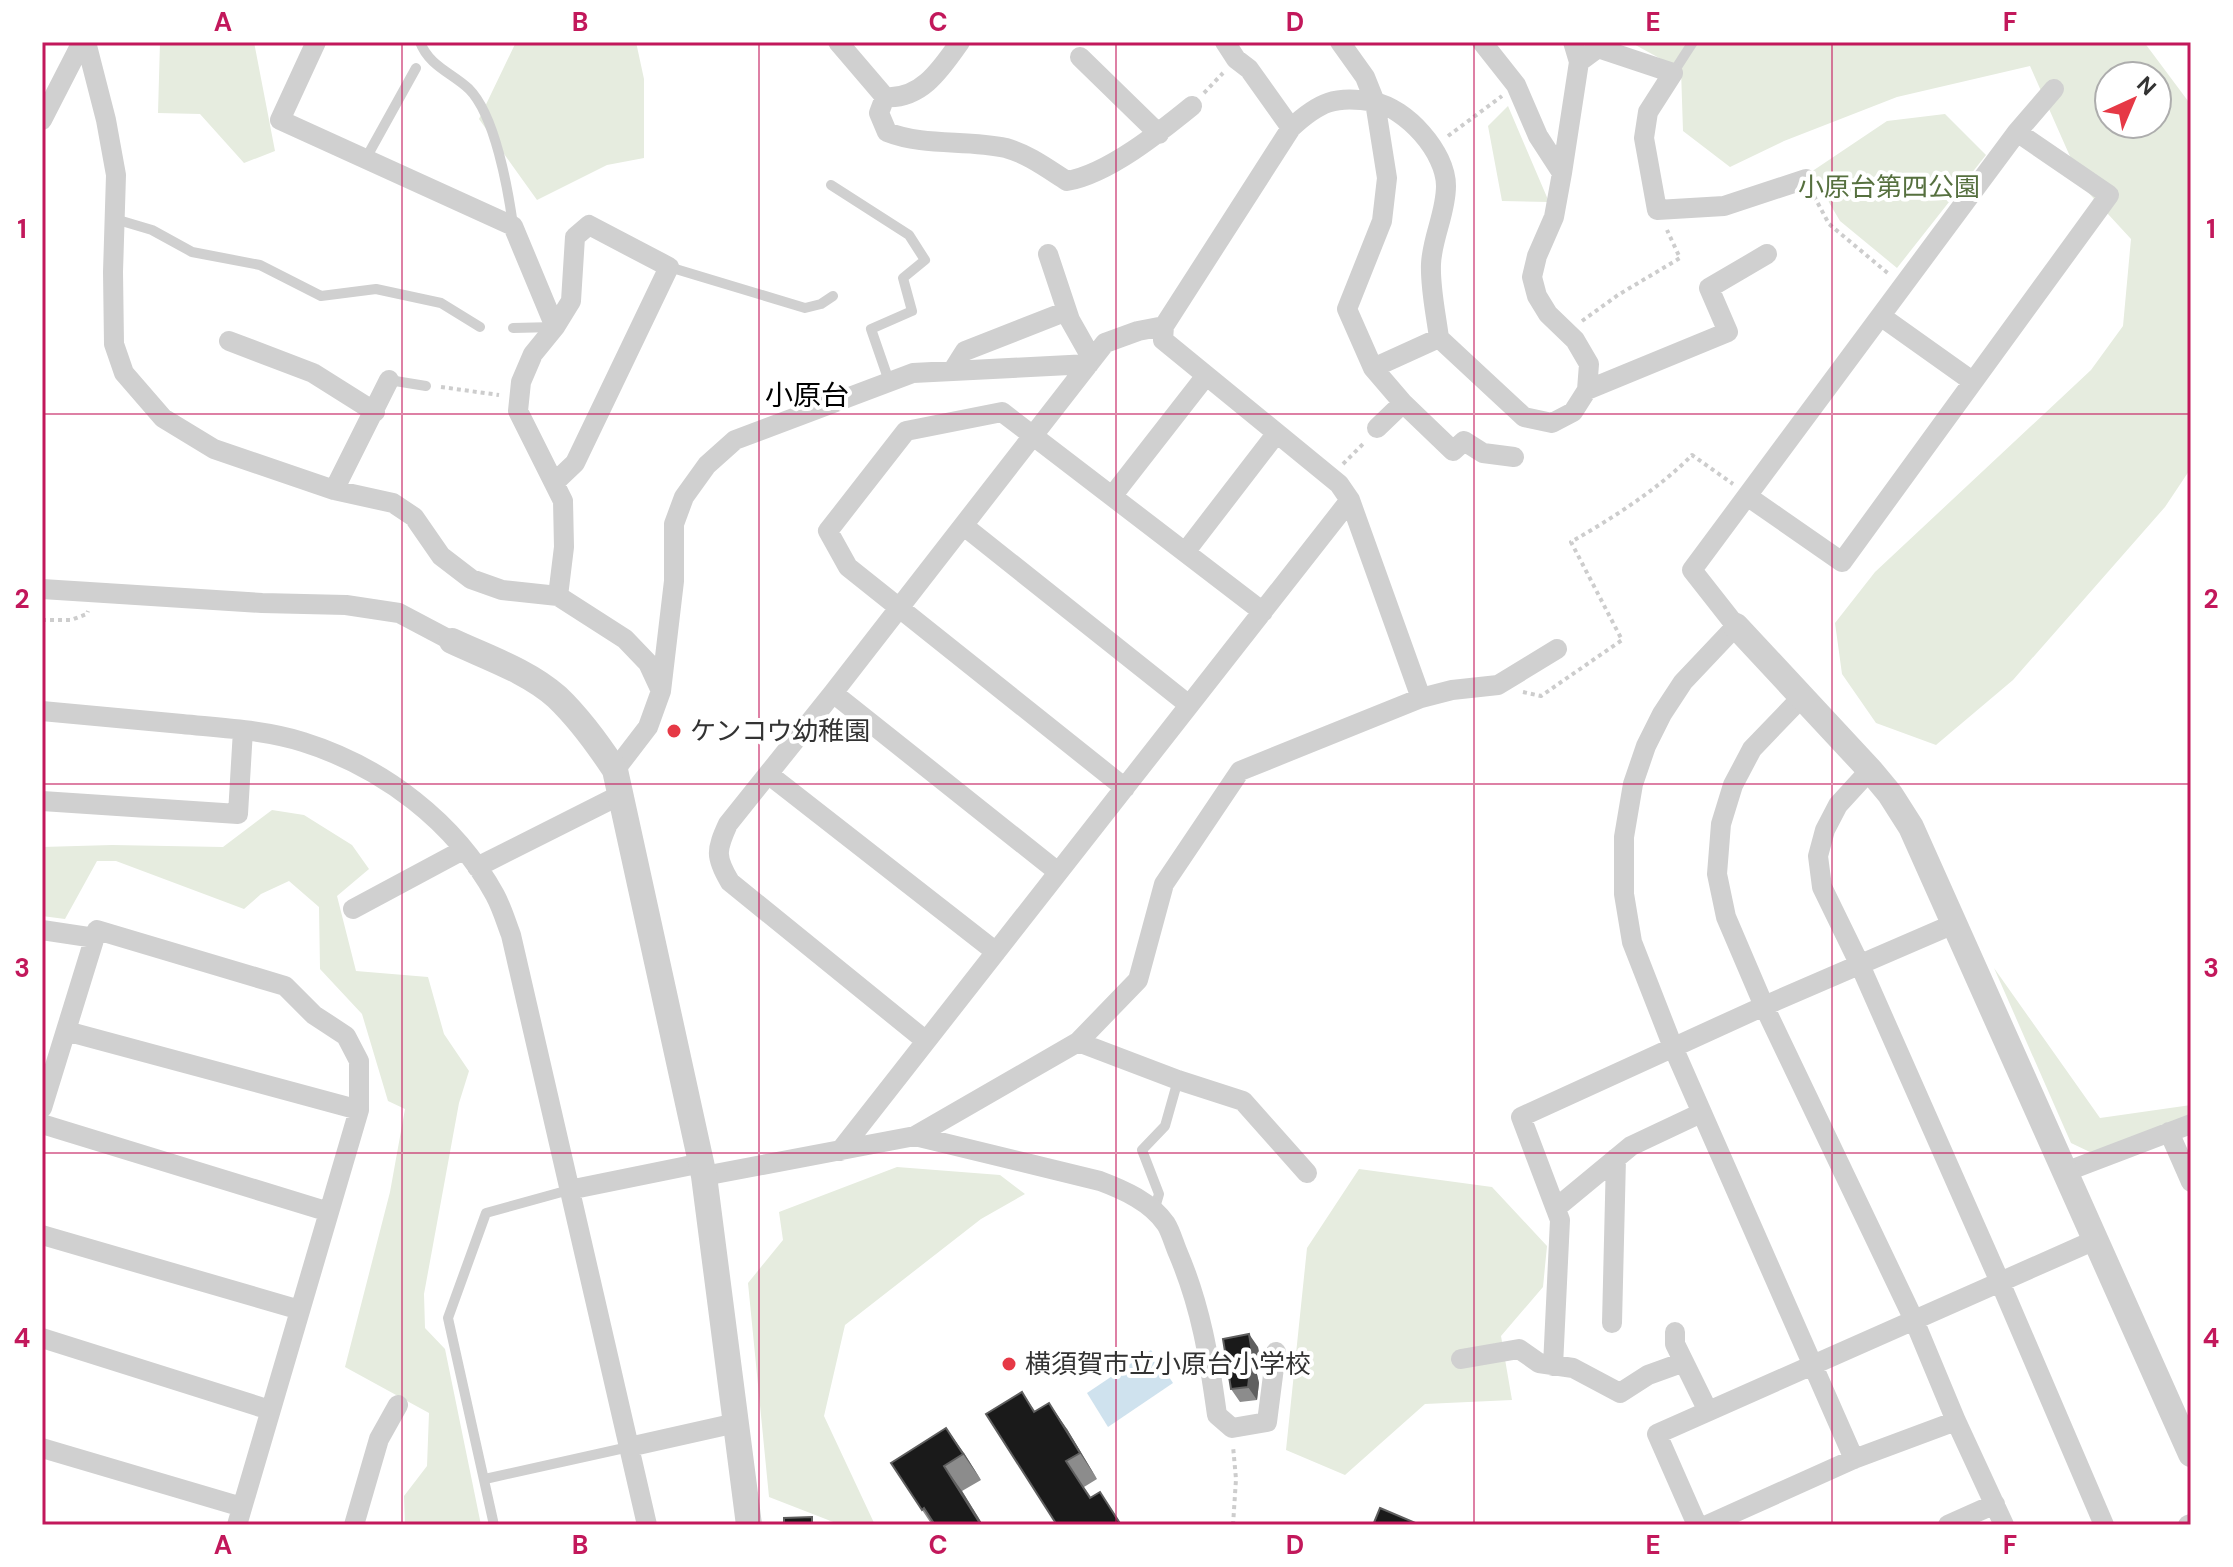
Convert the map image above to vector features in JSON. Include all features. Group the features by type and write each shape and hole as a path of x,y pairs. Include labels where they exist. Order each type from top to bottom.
{"street":[{"path":"42,120 84,42"},
{"path":"84,42 106,120 116,175 114,344 124,373 163,418 214,449 334,490 393,503 414,517 441,556 471,579 502,590 558,596 625,639 648,663 661,691"},
{"path":"316,42 280,120 513,226 555,327"},
{"path":"838,42 885,97 902,98 922,87 941,70 960,42"},
{"path":"1340,42 1365,77 1375,102 1387,178 1382,221 1347,309 1373,368 1403,403 1453,451 1464,441 1483,453 1514,457"},
{"path":"1482,42 1516,85 1538,136 1562,173"},
{"path":"1421,698 1350,500 1339,484 1163,340 1164,326 1291,128 1311,110 1347,97 1375,102 1412,121 1433,148 1446,182 1444,206 1431,263 1439,338 1524,417 1552,423 1573,412 1587,390 1589,364 1575,340 1548,314 1537,296 1532,277 1537,256 1554,217 1576,52 1598,48 1673,73 1648,112 1644,138 1657,210 1724,206 1806,179"},
{"path":"1230,51 1249,69 1291,128"},
{"path":"1080,57 1159,134"},
{"path":"2054,89 2017,132 1882,317 1740,490 1692,570 1736,626 1870,770 1911,827 2191,1454"},
{"path":"885,97 879,113 887,132 907,140 1003,147 1019,152 1067,181 1085,178 1159,134 1192,106"},
{"path":"1740,490 1842,562 2109,195 2017,132"},
{"path":"554,483 575,463 669,267 589,225 575,237 571,301 533,354 521,382 518,411 554,483 563,501 564,547 558,596"},
{"path":"1048,254 1067,311 1090,361"},
{"path":"1587,390 1728,332 1709,288 1767,254"},
{"path":"953,370 965,351 1067,311"},
{"path":"1882,317 1972,381"},
{"path":"926,1041 730,882 720,864 718,846 728,824 1105,343 1164,326"},
{"path":"1373,368 1439,338"},
{"path":"229,341 313,373 375,412"},
{"path":"477,867 617,783 648,727 661,691 674,581 674,524 684,497 707,465 735,440 913,373 1090,361"},
{"path":"1113,495 1205,377"},
{"path":"334,490 389,380"},
{"path":"1377,428 1403,403"},
{"path":"1125,788 848,567 828,531 906,431 1002,412 1263,612"},
{"path":"1186,551 1276,434"},
{"path":"840,1151 1350,500"},
{"path":"964,526 1189,705"},
{"path":"42,589 262,603 346,605 399,613 510,668 555,695 593,736 617,783 703,1169 749,1525"},
{"path":"1736,626 1683,682 1646,746 1633,784 1624,837 1624,894 1632,942 1673,1047 1854,1459"},
{"path":"569,1190 840,1151 915,1136 1078,1042 1138,980 1164,884 1240,771 1421,698 1452,690 1498,685 1557,649"},
{"path":"833,693 1058,872"},
{"path":"1801,698 1752,749 1733,785 1721,824 1717,874 1726,917 1764,1006 1914,1320 2004,1525"},
{"path":"42,711 243,730 302,742 390,781 431,815 477,867 496,897 511,935 647,1525"},
{"path":"42,801 238,814 243,730"},
{"path":"1870,770 1838,805 1825,830 1818,856 1822,887 1860,965 2104,1525"},
{"path":"768,774 996,952"},
{"path":"353,909 463,850"},
{"path":"1553,1366 1560,1220 1521,1117 1956,923"},
{"path":"42,930 95,938"},
{"path":"42,1108 97,930 285,986 314,1015 346,1036 359,1061 359,1110 240,1516 42,1448"},
{"path":"66,1031 359,1110"},
{"path":"1078,1042 1243,1101 1307,1173"},
{"path":"1556,1208 1631,1146 1701,1113"},
{"path":"42,1124 329,1212"},
{"path":"2065,1172 2191,1124"},
{"path":"2169,1132 2191,1182"},
{"path":"915,1136 1100,1181 1129,1192 1154,1211 1167,1225 1187,1273 1208,1342 1217,1415 1232,1428 1267,1422 1276,1352"},
{"path":"1612,1323 1616,1158"},
{"path":"42,1235 300,1310"},
{"path":"1697,1525 1657,1434 2095,1240"},
{"path":"1675,1332 1675,1344 1708,1411"},
{"path":"42,1338 270,1410"},
{"path":"1461,1359 1519,1349 1539,1363 1573,1368 1620,1393 1648,1375 1684,1362"},
{"path":"354,1525 379,1439 398,1405"},
{"path":"1707,1525 1854,1459 1956,1421"},
{"path":"629,1447 736,1423"},
{"path":"1948,1525 1995,1504"}],"lane":[{"path":"420,42 441,70 469,89 486,115 508,189 513,226"},
{"path":"1673,73 1693,42"},
{"path":"365,160 416,68"},
{"path":"831,185 909,235 925,260 903,278 912,311 871,329 889,381"},
{"path":"115,219 152,230 192,252 260,265 321,296 376,289 441,303 480,327"},
{"path":"669,267 805,308 821,304 833,296"},
{"path":"513,328 555,327"},
{"path":"389,380 426,386"},
{"path":"1154,1211 1159,1194 1142,1150 1165,1126 1178,1080"},
{"path":"494,1525 448,1318 486,1213 569,1190"},
{"path":"485,1479 629,1447"}],"path":[{"path":"1192,106 1230,51"},
{"path":"1433,148 1516,85"},
{"path":"1806,179 1829,224 1904,286"},
{"path":"1576,326 1618,295 1680,258 1657,210"},
{"path":"426,386 520,398"},
{"path":"1330,478 1377,428"},
{"path":"1541,696 1622,640 1571,542 1675,473 1692,455 1740,490"},
{"path":"42,620 71,620 87,614 92,593"},
{"path":"1232,1428 1236,1479 1233,1525"}],"green space":[{"path":"160,42 254,42 275,151 244,163 200,114 158,113"},
{"path":"516,42 636,42 644,79 644,158 607,165 537,200 479,119"},
{"path":"1630,42 2144,42 2157,60 2093,60 2093,140 2173,140 2173,81 2191,105 2191,468 2165,507 2013,680 1936,745 1876,723 1842,674 1835,623 1875,572 2091,370 2123,326 2131,239 2084,188 2030,66 1897,97 1784,141 1730,167 1683,131 1681,70"},
{"path":"1508,106 1549,202 1502,201 1488,126"},
{"name":"小原台第四公園","path":"1945,114 1986,155 1897,268 1840,221 1811,172 1887,121"},
{"path":"272,810 304,815 352,845 369,869 337,896 356,971 428,977 444,1034 469,1071 459,1103 424,1294 425,1328 445,1349 481,1525 405,1525 404,1496 427,1466 429,1413 345,1367 390,1192 405,1109 388,1101 362,1014 320,969 319,907 289,881 261,894 244,909 116,861 97,861 65,919 42,916 42,847 223,847"},
{"path":"1994,968 2100,1118 2191,1105 2191,1116 2092,1153 2071,1143"},
{"path":"897,1167 1000,1175 1025,1194 981,1219 845,1325 824,1416 875,1525 841,1525 769,1497 748,1283 783,1240 779,1212"},
{"path":"1359,1169 1492,1187 1547,1246 1543,1287 1501,1336 1512,1400 1425,1404 1345,1475 1286,1450 1307,1248"}],"water":[{"path":"1151,1350 1173,1383 1108,1427 1087,1393"}],"building":[{"path":"1249,1334 1252,1357 1247,1357 1250,1370 1248,1387 1231,1389 1223,1339"},
{"path":"1022,1392 1034,1412 1049,1403 1080,1453 1066,1461 1090,1498 1100,1492 1121,1525 1057,1525 986,1414"},
{"path":"946,1428 963,1454 944,1466 981,1525 935,1525 891,1463"},
{"path":"1380,1508 1418,1524 1373,1525"},
{"path":"812,1517 812,1525 784,1525 784,1518"}],"place":[{"name":"ケンコウ幼稚園","path":"674,731"},
{"name":"横須賀市立小原台小学校","path":"1009,1364"}],"district":[{"name":"小原台","path":"807,395"}]}
